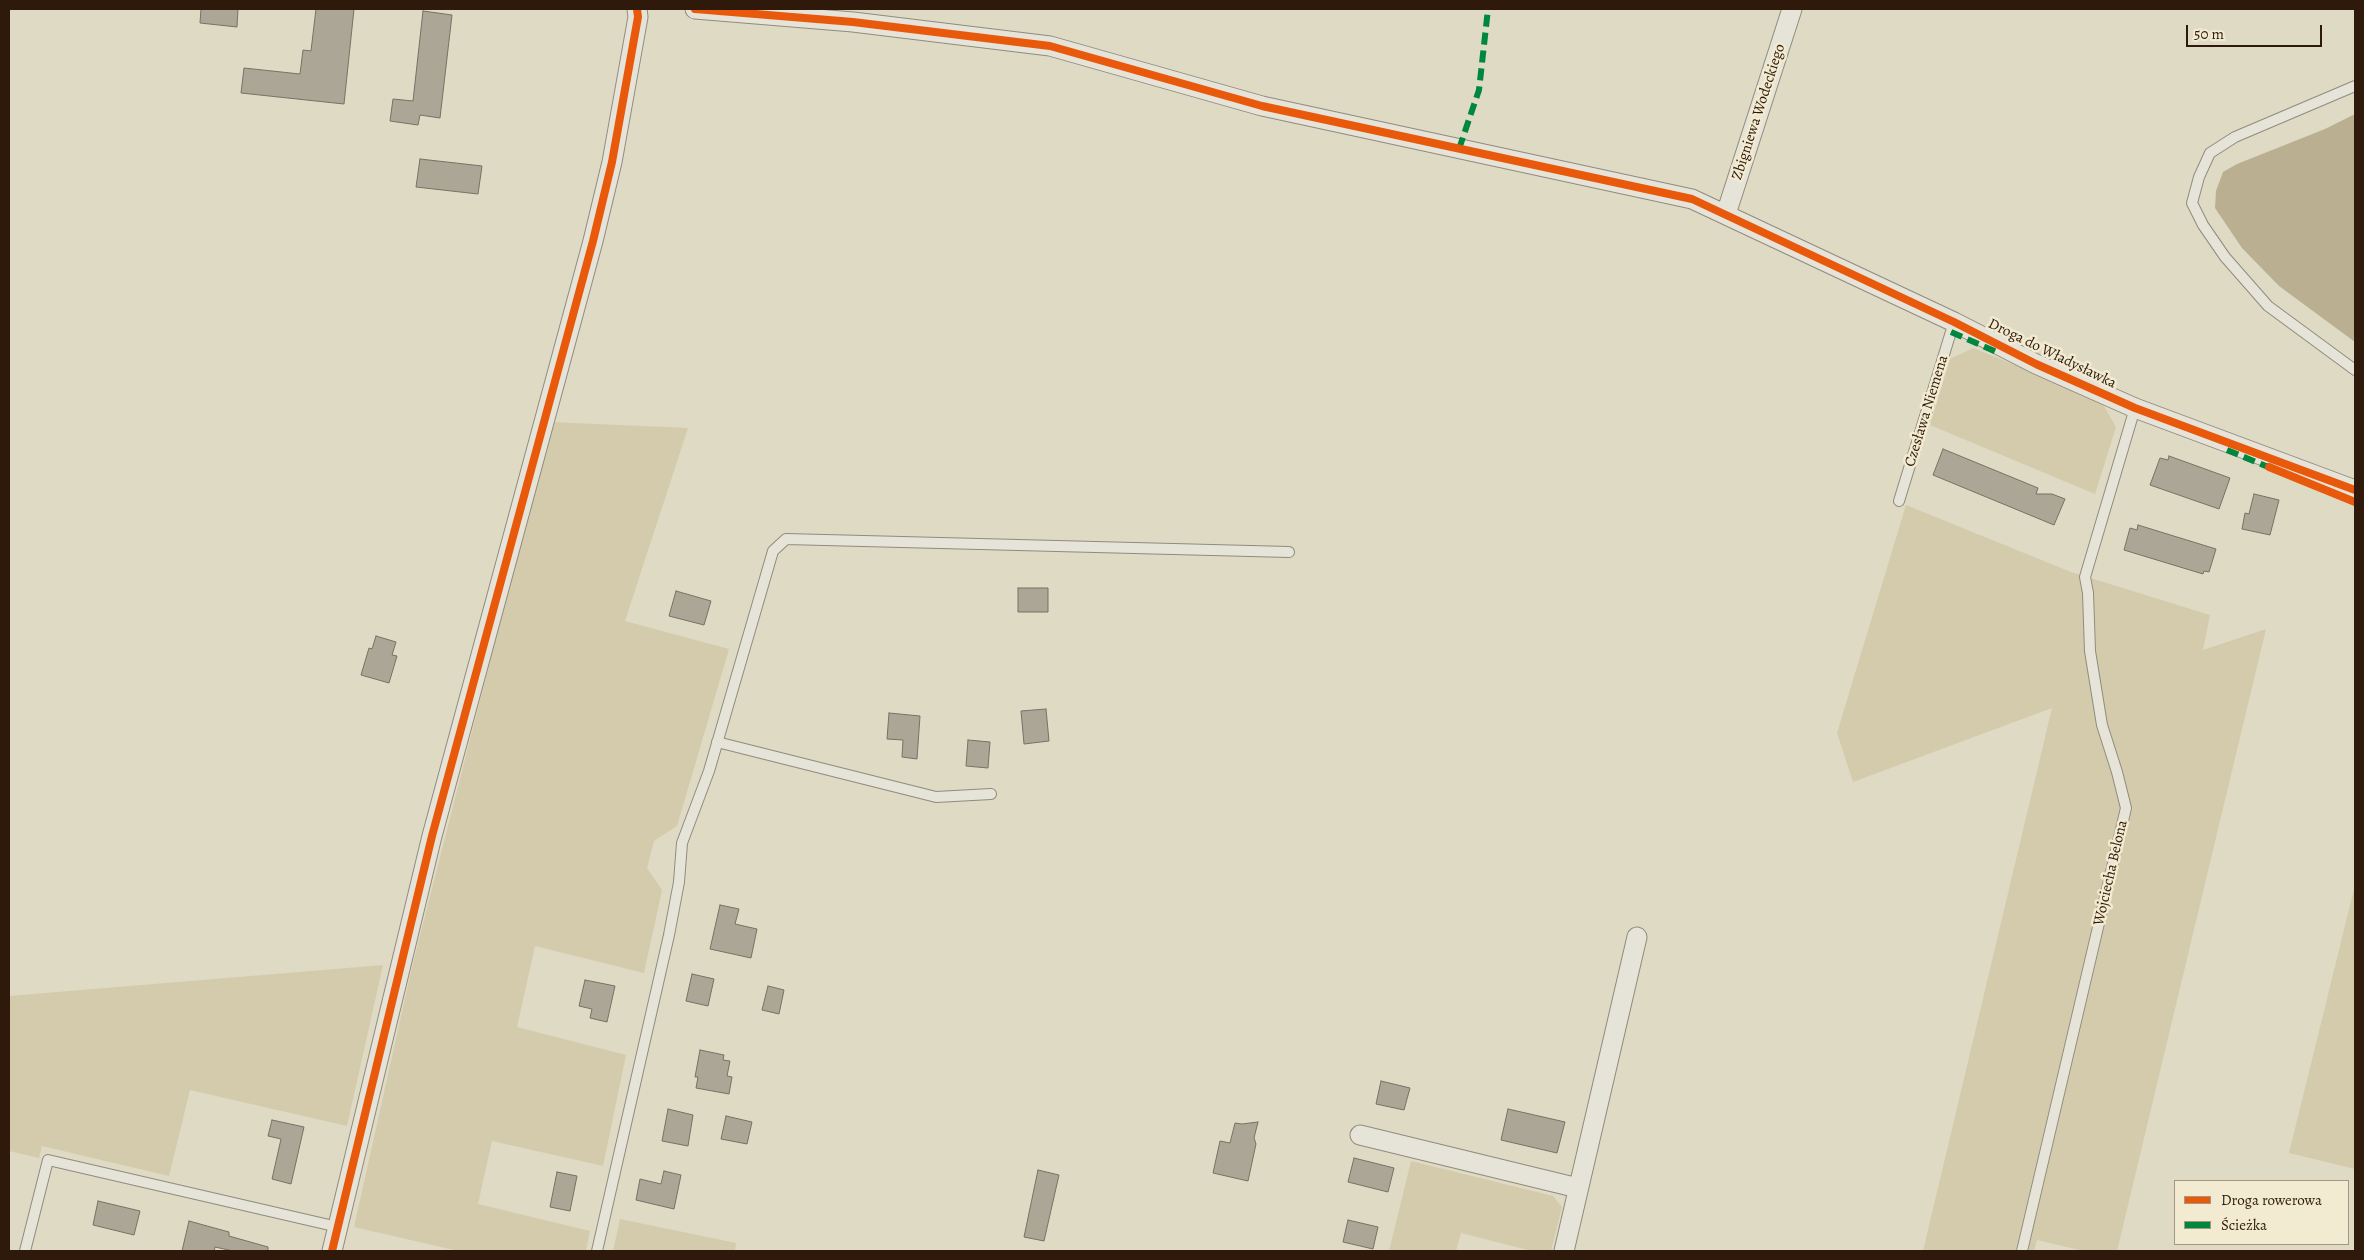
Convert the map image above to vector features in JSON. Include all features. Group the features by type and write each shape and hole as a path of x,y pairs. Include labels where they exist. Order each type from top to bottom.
{"street":[{"path":"332,1251 432,836 593,241 612,162 638,17 637,9"},
{"name":"Droga do Władysławka","path":"695,9 853,22 1050,46 1262,106 1692,199 1954,322 2036,364 2135,408 2355,490"},
{"name":"Zbigniewa Wodeckiego","path":"1726,214 1792,9"},
{"path":"1564,1251 1637,936"},
{"path":"1360,1136 1578,1188"}],"lane":[{"path":"2355,86 2235,137 2210,153 2199,176 2192,203 2202,225 2225,258 2268,306 2355,370"},
{"name":"Czesława Niemena","path":"1899,500 1954,322"},
{"name":"Wojciecha Belona","path":"2022,1251 2126,808 2118,772 2102,725 2090,650 2088,593 2085,577 2135,408"},
{"path":"597,1251 669,935 682,843 709,771 773,551 786,539 1289,552"},
{"path":"717,742 936,797 991,794"},
{"path":"25,1251 48,1160 338,1227"}],"shaded area":[{"path":"2355,114 2355,342 2279,286 2242,248 2215,208 2216,191 2223,172 2237,164 2325,129"},
{"path":"1973,348 2100,399 2116,427 2095,494 1930,425 1950,359"},
{"path":"551,422 688,428 625,621 729,649 677,826 654,841 647,868 662,890 644,973 535,946 517,1027 626,1055 603,1166 492,1141 478,1204 590,1231 586,1251 458,1251 354,1227 412,967"},
{"path":"1906,505 2071,572 2210,615 2203,650 2266,629 2117,1251 2083,1251 2037,1240 2034,1251 1923,1251 2052,708 1853,782 1837,733"},
{"path":"2355,885 2355,1169 2289,1153"},
{"path":"383,965 347,1126 190,1090 169,1176 42,1146 39,1158 9,1151 9,996"},
{"path":"1411,1161 1553,1196 1562,1207 1551,1251 1532,1251 1461,1233 1456,1251 1389,1251"},
{"path":"620,1219 736,1243 735,1251 613,1251"}],"building":[{"path":"201,9 238,9 237,27 200,23"},
{"path":"316,9 354,9 344,104 241,93 244,68 300,74 303,50 311,51"},
{"path":"423,11 452,15 440,118 420,115 418,125 390,121 393,99 413,101"},
{"path":"420,159 482,166 478,194 416,187"},
{"path":"1943,449 2038,488 2036,494 2052,494 2065,499 2054,525 1933,475"},
{"path":"2169,456 2230,478 2219,509 2150,485 2160,458 2168,460"},
{"path":"2254,494 2279,500 2270,535 2242,529 2245,513 2249,514"},
{"path":"2138,525 2216,549 2209,572 2204,571 2203,574 2124,550 2130,528 2137,530"},
{"path":"1018,588 1048,588 1048,612 1018,612"},
{"path":"676,591 711,601 704,625 669,616"},
{"path":"376,636 396,642 392,655 397,656 389,683 361,675 369,648 372,649"},
{"path":"1046,709 1049,741 1024,744 1021,711"},
{"path":"889,713 920,716 917,759 902,757 903,740 887,739"},
{"path":"968,740 990,742 988,768 966,766"},
{"path":"720,905 739,909 735,924 757,929 751,958 710,949"},
{"path":"692,974 714,979 708,1006 686,1001"},
{"path":"585,980 615,986 607,1022 590,1018 592,1009 579,1006"},
{"path":"768,986 784,990 779,1014 762,1010"},
{"path":"700,1050 724,1055 723,1060 730,1061 727,1076 732,1077 729,1094 696,1088 698,1077 695,1077"},
{"path":"1381,1081 1410,1088 1404,1110 1376,1104"},
{"path":"668,1109 693,1115 688,1146 662,1141"},
{"path":"1508,1109 1565,1122 1557,1153 1501,1140"},
{"path":"726,1116 752,1122 747,1144 721,1139"},
{"path":"272,1120 304,1127 291,1184 272,1179 281,1139 268,1136"},
{"path":"1258,1122 1254,1138 1256,1144 1248,1181 1213,1173 1220,1141 1230,1143 1235,1123"},
{"path":"1354,1158 1394,1168 1388,1192 1348,1182"},
{"path":"1038,1170 1059,1175 1044,1241 1024,1237"},
{"path":"664,1171 681,1175 674,1209 636,1200 640,1179 661,1184"},
{"path":"557,1172 577,1176 570,1211 550,1207"},
{"path":"98,1201 140,1211 134,1235 93,1225"},
{"path":"1348,1220 1378,1227 1373,1249 1343,1242"},
{"path":"189,1221 229,1232 229,1236 268,1247 268,1251 233,1251 215,1247 214,1251 182,1251"}],"marked path":[{"path":"1459,149 1479,90 1488,9"},
{"path":"1951,332 1999,353"},
{"path":"2227,450 2273,469"}],"cycle path":[{"path":"332,1251 432,836 593,241 612,162 638,17 637,9"},
{"path":"695,9 853,22 1050,46 1262,106 1692,199 1954,322 2036,364 2135,408 2355,490"},
{"path":"2269,467 2355,502"}]}
